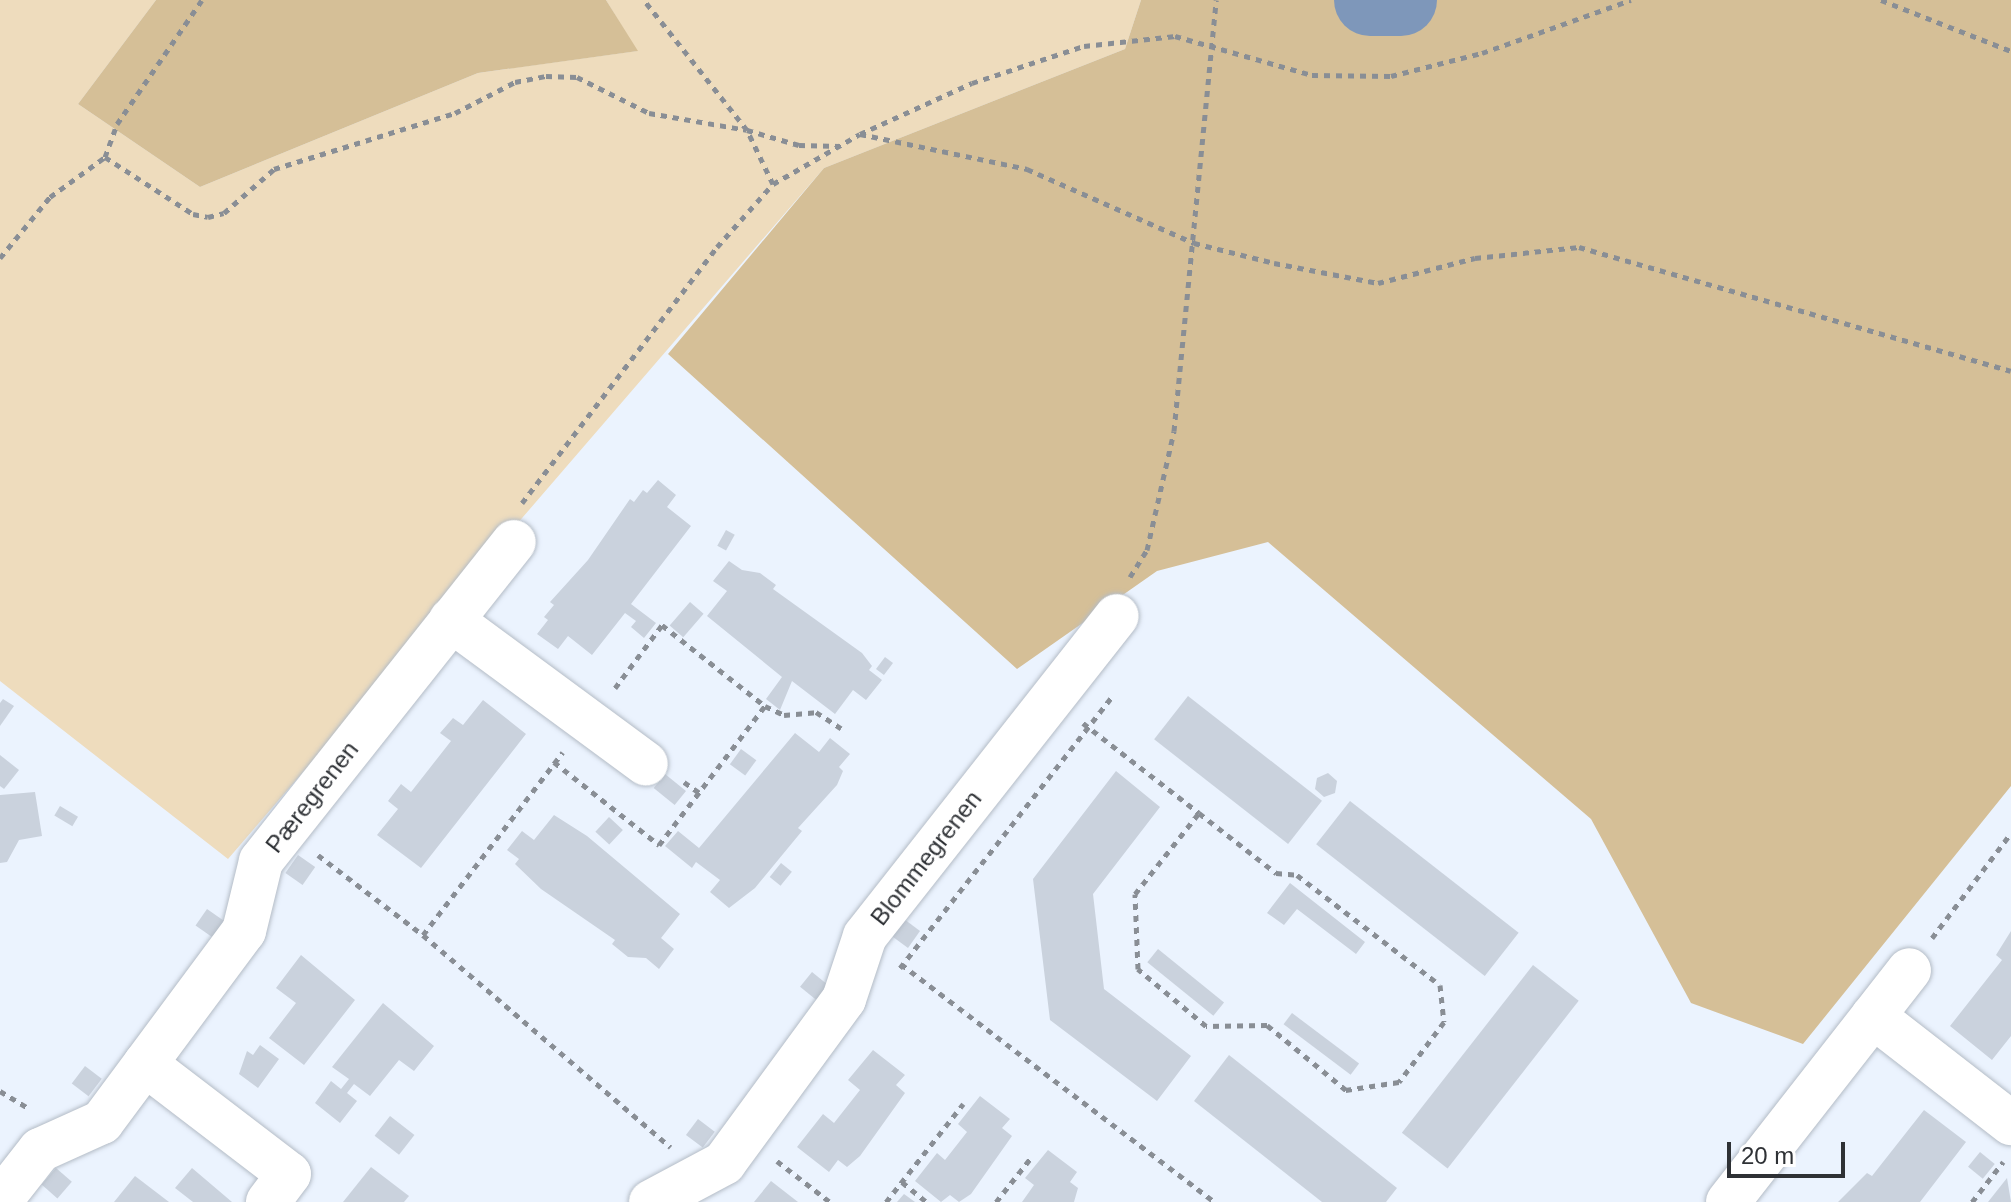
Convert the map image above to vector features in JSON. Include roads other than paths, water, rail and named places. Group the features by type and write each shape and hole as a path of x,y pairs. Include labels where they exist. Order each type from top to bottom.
{"street":[{"name":"Pæregrenen","path":"0,1201 40,1150 102,1122 244,931 261,861 514,542"},
{"name":"Blommegrenen","path":"651,1202 687,1179 724,1163 768,1153 844,999 865,936 1117,616"},
{"path":"451,620 646,764"},
{"path":"1728,1202 1909,970"},
{"path":"1873,1016 2011,1123"},
{"path":"145,1064 289,1174 268,1202"}],"waterway":[{"path":"1370,0 1401,0"}]}
